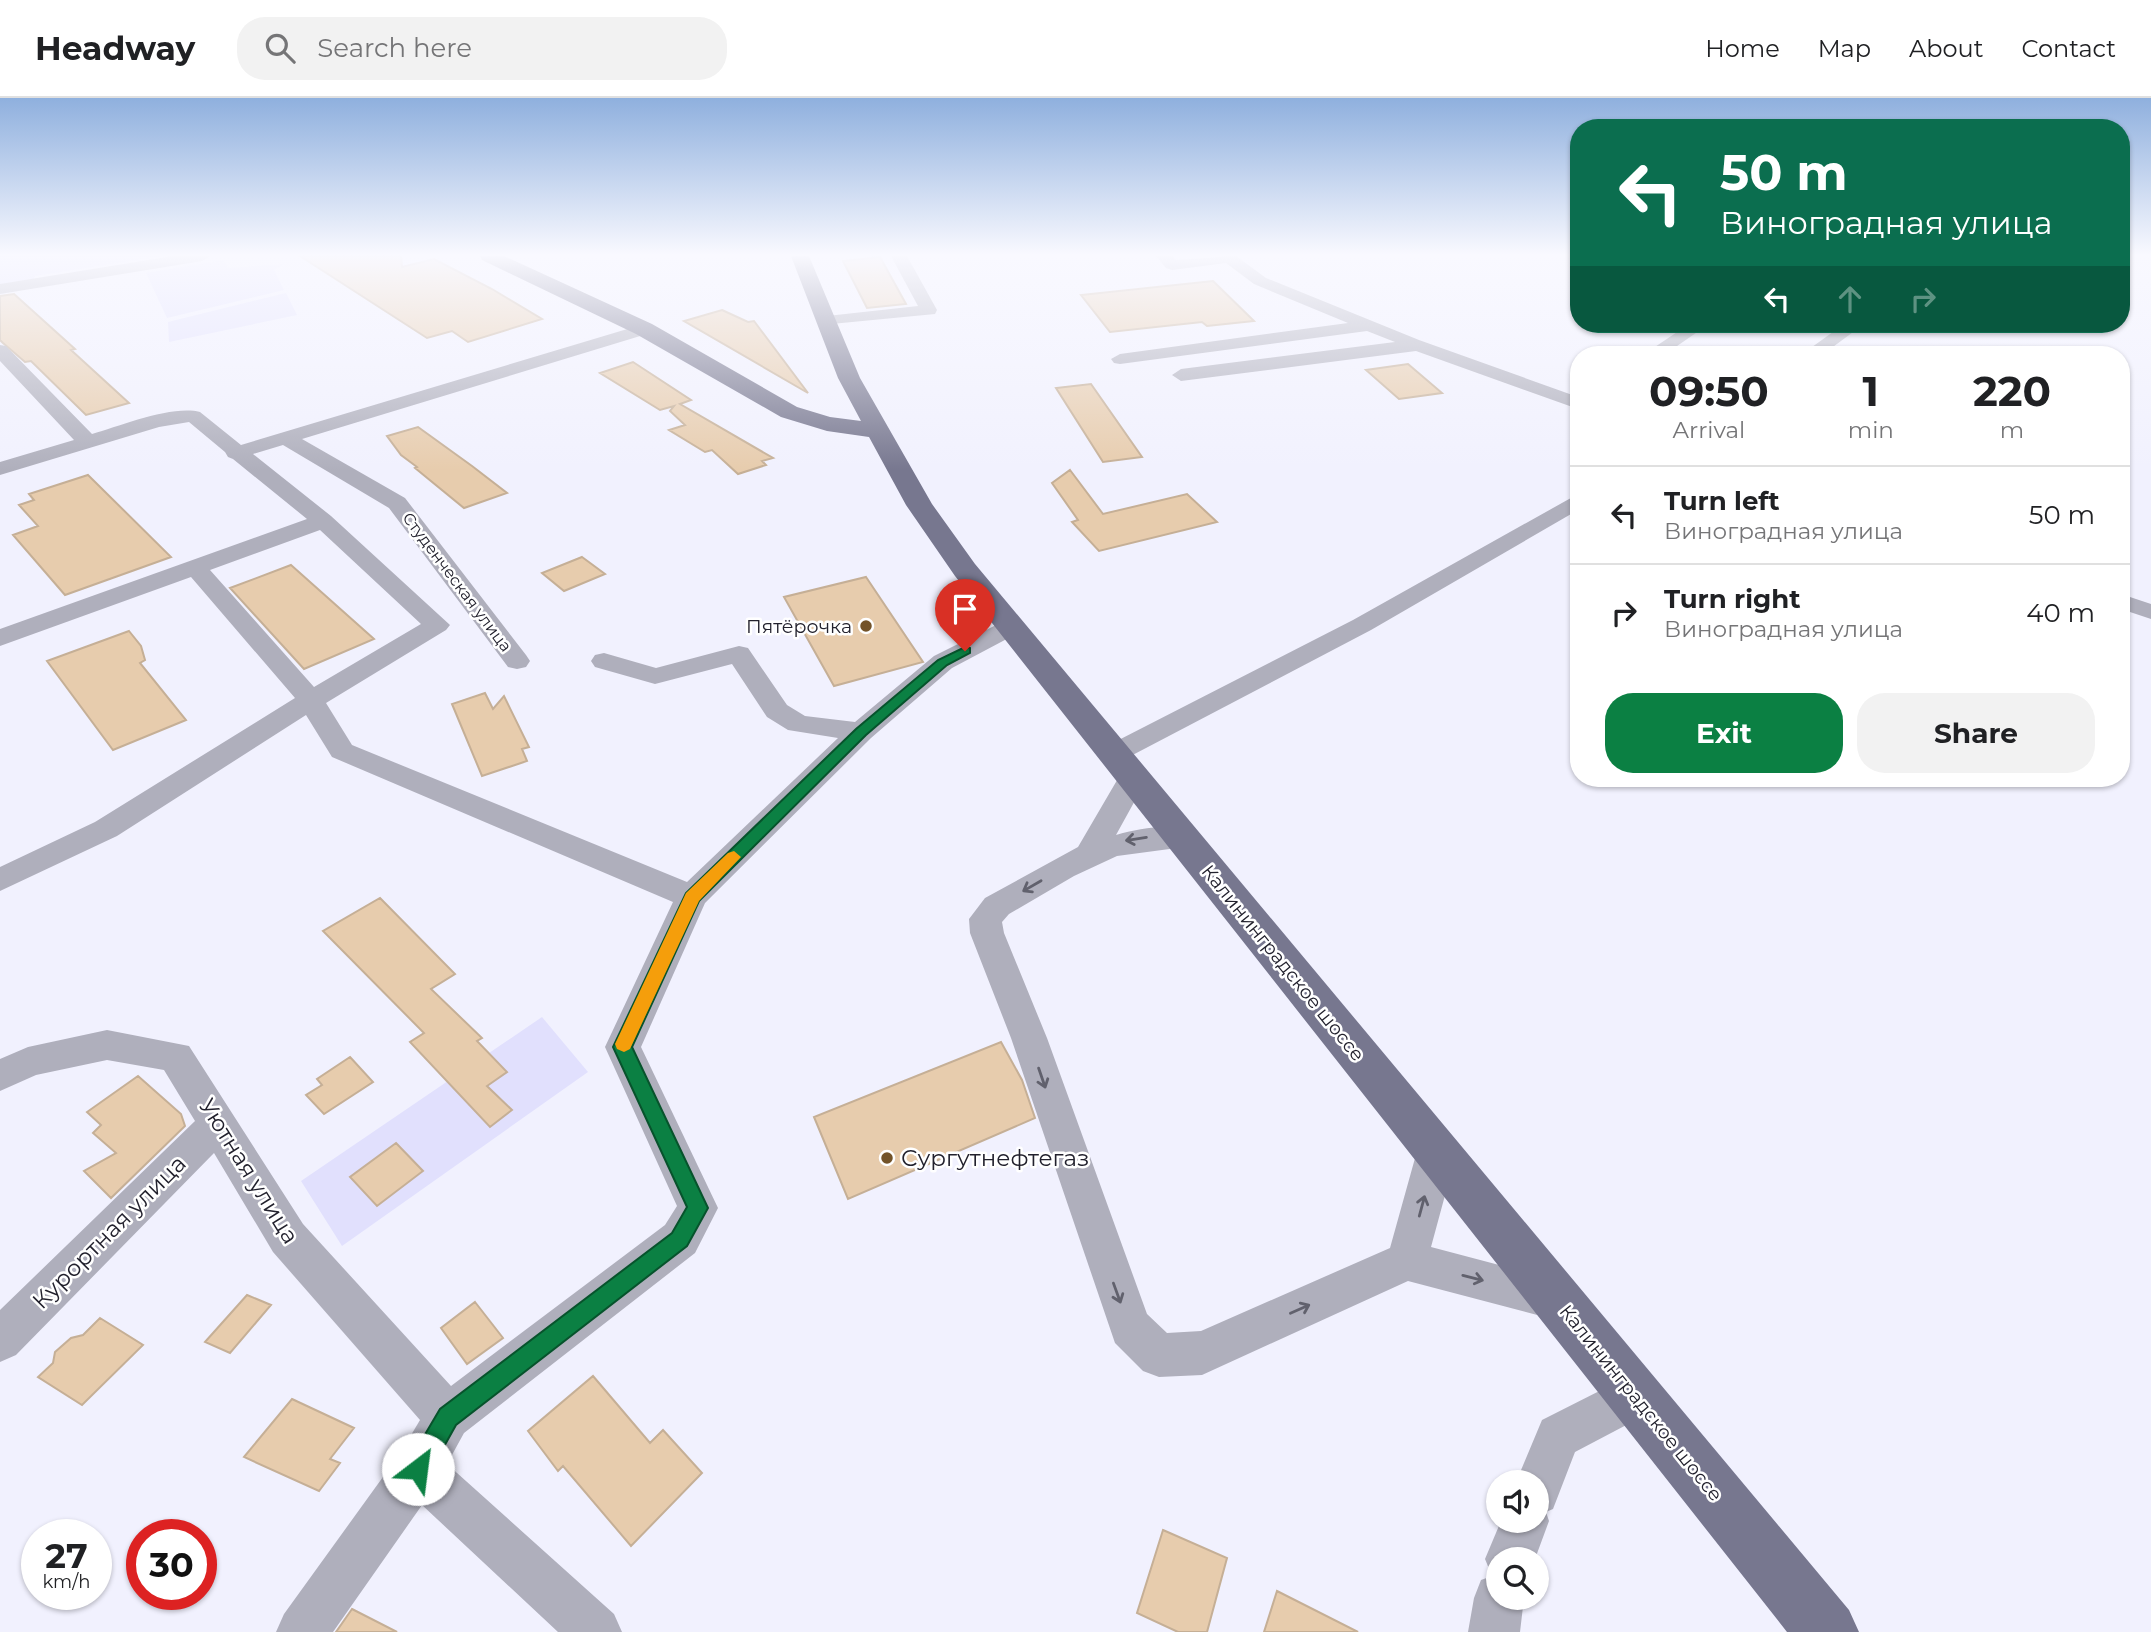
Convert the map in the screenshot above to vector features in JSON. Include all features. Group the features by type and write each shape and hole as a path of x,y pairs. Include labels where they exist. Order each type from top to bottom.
{"main road":[{"path":"641,328 789,412 827,424 868,413"},
{"name":"Калининградское шоссе","path":"830,328 868,413 919,505 965,570 1826,1632"},
{"path":"789,412 805,413 833,407 868,413"}],"street":[{"path":"1121,359 1354,328"},
{"path":"1370,328 1570,400"},
{"path":"236,453 644,329"},
{"path":"1665,346 1686,333"},
{"path":"1823,346 1842,333"},
{"path":"1181,374 1418,345"},
{"path":"0,350 88,441"},
{"path":"0,469 157,421 193,416 323,522 437,625 311,700 106,829 0,880"},
{"name":"Студенческая улица","path":"287,439 397,503 517,661"},
{"path":"1091,852 1124,765 1570,506"},
{"path":"0,638 323,522"},
{"path":"195,567 311,700 342,751 465,805 692,897"},
{"path":"2130,604 2151,612"},
{"path":"302,1632 418,1469 448,1417 680,1239 698,1208 622,1047 692,897 861,732 943,663 1011,627"},
{"path":"604,662 655,676 739,654 777,711 798,724 861,732"},
{"path":"1181,838 1154,836 1125,841 1091,852 997,906 985,919 987,933 1029,1038 1129,1328 1159,1355 1202,1353 1407,1261 1556,1299"},
{"name":"Уютная улица","path":"0,1076 28,1062 107,1045 176,1057 288,1238 448,1417"},
{"name":"Курортная улица","path":"0,1340 219,1123"},
{"path":"1407,1261 1437,1151"},
{"path":"1545,1470 1558,1436 1635,1396"},
{"path":"418,1469 596,1632"},
{"path":"1494,1632 1497,1610"}],"shaded area":[{"path":"168,328 237,328 169,342"},
{"path":"542,1017 588,1072 342,1246 301,1181"}],"building":[{"path":"0,328 51,328 75,349 71,350 129,403 86,415 31,361 25,362 0,340"},
{"path":"411,328 514,328 468,342 452,331 427,338"},
{"path":"695,328 759,328 808,393"},
{"path":"1107,328 1151,328 1110,332"},
{"path":"633,362 691,400 680,404 773,458 762,461 766,465 738,474 712,450 705,452 669,430 685,425 670,411 674,406 660,410 600,373"},
{"path":"1408,364 1442,393 1399,399 1366,370"},
{"path":"1091,384 1142,457 1103,462 1056,388"},
{"path":"418,427 507,493 464,508 401,455 387,436"},
{"path":"1070,470 1103,514 1187,494 1217,522 1099,551 1072,522 1078,520 1052,483"},
{"path":"88,475 171,557 65,595 13,535 38,526 19,505 34,500 29,494"},
{"path":"582,557 605,574 564,591 542,573"},
{"path":"291,565 374,639 304,669 230,588"},
{"path":"866,577 923,662 834,686 784,597"},
{"path":"129,631 141,646 145,660 140,663 186,720 113,750 47,661"},
{"path":"485,693 493,709 504,696 529,747 522,749 527,761 482,776 452,704"},
{"path":"380,898 455,974 431,989 482,1038 477,1041 507,1072 487,1086 512,1110 490,1127 410,1042 424,1033 323,931"},
{"name":"Сургутнефтегаз","path":"1001,1042 1022,1080 1035,1118 848,1199 814,1117"},
{"path":"350,1057 373,1082 324,1114 306,1095 322,1085 317,1079"},
{"path":"138,1076 181,1114 185,1126 111,1198 84,1171 116,1153 93,1133 101,1125 87,1112"},
{"path":"396,1143 423,1171 377,1206 350,1177"},
{"path":"247,1295 271,1305 230,1353 205,1342"},
{"path":"475,1302 503,1338 467,1364 441,1328"},
{"path":"100,1318 143,1345 82,1405 38,1377 53,1363 55,1352 71,1338 83,1335"},
{"path":"593,1376 650,1443 663,1430 702,1473 631,1546 563,1466 558,1471 528,1431"},
{"path":"292,1399 354,1428 330,1459 340,1463 319,1491 244,1457"},
{"path":"1163,1530 1227,1558 1207,1632 1178,1632 1137,1613"},
{"path":"1277,1591 1358,1632 1264,1632"},
{"path":"352,1609 397,1632 336,1632"}],"slow traffic":[{"path":"624,1044 692,897 734,857"}],"place":[{"name":"Пятёрочка","path":"866,626"},
{"name":"Сургутнефтегаз","path":"887,1158"}],"route":[{"path":"418,1469 448,1417 680,1239 698,1208 622,1047 692,897 861,732 943,663 965,651"}]}
